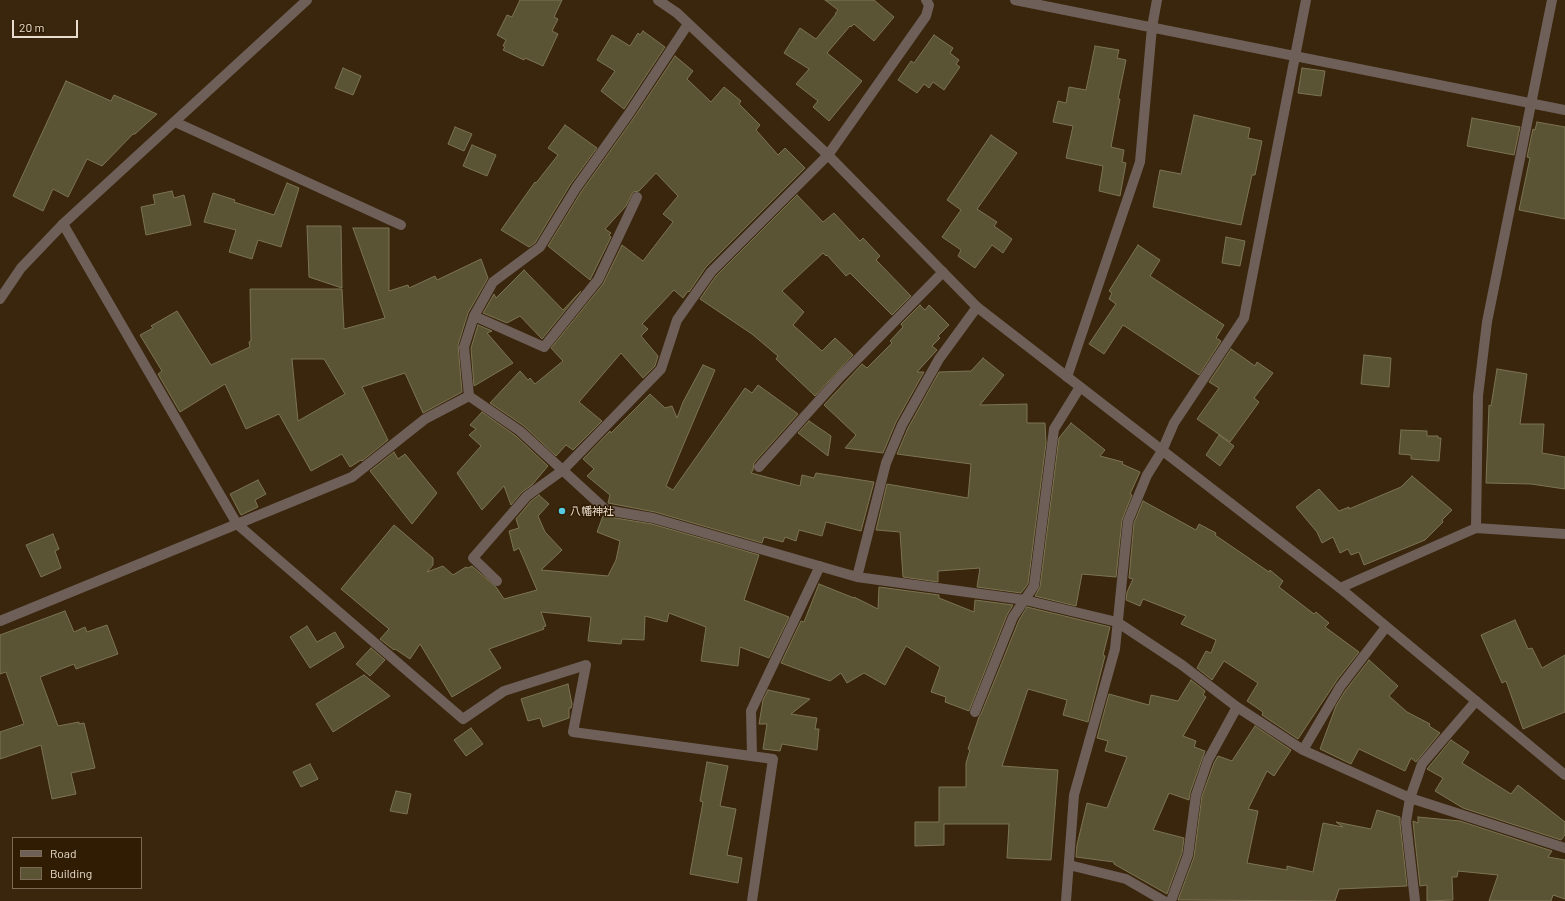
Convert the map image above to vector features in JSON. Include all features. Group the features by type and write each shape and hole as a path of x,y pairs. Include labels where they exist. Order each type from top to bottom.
{"street":[{"path":"0,299 20,268 63,224 307,0"},
{"path":"658,0 677,13 828,155 977,308 1340,588 1565,775"},
{"path":"497,581 473,558 527,496 563,470 661,369 677,320 711,272 828,155 926,16 928,5 926,0"},
{"path":"1015,0 1565,110"},
{"path":"1067,377 1140,162 1152,27 1157,0"},
{"path":"1066,901 1074,795 1115,649 1128,521 1147,475 1162,451 1174,423 1244,318 1306,0"},
{"path":"1476,528 1478,396 1486,329 1552,0"},
{"path":"688,24 628,115 576,188 540,247 493,282 474,316 464,347 469,396 520,431 606,510 653,518 857,577 1025,600 1117,622 1182,665 1237,707 1303,750 1410,798 1565,848"},
{"path":"175,122 401,225"},
{"path":"474,316 544,347 598,280 637,197"},
{"path":"63,224 237,524 463,720 504,691 586,665 573,732 773,759 752,901"},
{"path":"759,467 840,377 943,272"},
{"path":"857,577 886,463 902,425 939,359 977,308"},
{"path":"975,712 1013,617 1034,586 1054,430 1080,388"},
{"path":"0,621 352,477 425,419 469,396"},
{"path":"1340,588 1476,528 1565,534"},
{"path":"752,756 751,711 820,566"},
{"path":"1303,750 1340,687 1386,627"},
{"path":"1415,901 1406,822 1410,798 1422,764 1476,701"},
{"path":"1172,901 1188,855 1196,795 1208,760 1237,707"},
{"path":"1069,865 1126,879 1164,901"}],"building":[{"path":"520,0 562,0 554,17 558,19 552,31 558,34 543,66 525,58 524,60 503,50 506,40 497,35 507,15 512,17"},
{"path":"825,0 874,0 894,17 874,41 854,24 851,27 850,26 827,53 862,81 829,121 813,107 818,101 796,84 809,69 784,53 800,28 816,39 836,14 838,10"},
{"path":"643,31 665,47 624,109 601,91 615,71 597,60 612,35 630,46 638,33 640,35"},
{"path":"934,35 953,48 950,53 959,60 956,64 960,67 944,90 933,82 929,88 924,84 917,93 898,80 911,61 914,63"},
{"path":"1095,46 1119,50 1117,58 1126,60 1118,99 1120,99 1111,147 1124,150 1122,162 1126,163 1120,196 1099,191 1103,166 1066,158 1073,126 1053,122 1058,101 1066,103 1069,87 1086,90"},
{"path":"675,56 693,71 687,79 711,102 724,87 741,101 739,104 760,125 756,130 778,155 785,148 805,168 706,267 689,292 688,291 683,298 674,290 642,324 648,329 641,336 658,356 655,366 643,378 621,353 579,402 602,421 573,450 566,445 556,456 524,426 490,403 520,371 528,380 530,378 535,384 563,361 551,348 603,284 622,245 643,261 673,222 663,214 678,196 656,173 639,191 633,192 626,206 605,229 611,233 609,235 611,237 590,280 548,246 581,192 633,119"},
{"path":"343,68 361,76 353,95 335,88"},
{"path":"1302,68 1325,71 1321,96 1298,93"},
{"path":"66,81 111,101 114,95 157,114 135,134 133,134 102,166 87,159 68,197 53,189 43,211 13,196"},
{"path":"1194,115 1250,128 1248,138 1262,141 1255,175 1252,175 1241,225 1153,207 1160,170 1181,174"},
{"path":"1472,118 1520,127 1514,155 1467,146"},
{"path":"1537,122 1565,127 1565,219 1519,210 1530,158 1527,157 1533,129 1535,130"},
{"path":"565,125 597,148 570,185 535,243 529,247 501,230 535,182 536,183 558,155 548,148"},
{"path":"455,127 472,134 464,151 448,144"},
{"path":"991,135 1017,153 977,209 997,222 994,226 1012,239 1003,253 992,245 975,268 958,256 961,250 942,237 961,210 947,200"},
{"path":"472,145 496,155 487,176 463,166"},
{"path":"287,183 299,188 281,247 258,240 252,259 229,252 236,230 204,222 213,193 235,200 234,202 274,215"},
{"path":"172,191 174,198 184,195 191,225 146,235 141,207 155,204 153,195"},
{"path":"797,195 823,222 834,213 860,241 863,238 880,256 876,260 911,296 892,315 850,273 846,276 827,255 826,256 823,253 782,291 804,312 793,325 822,351 835,338 853,355 815,396 776,359 778,356 752,334 700,299 716,276"},
{"path":"307,226 341,226 342,288 309,277"},
{"path":"353,228 389,228 389,291 408,285 409,288 435,276 437,280 481,259 488,278 468,313 458,345 462,392 423,413 405,373 362,387 388,440 362,461 361,460 350,467 342,454 311,471 279,414 246,429 225,384 180,412 158,374 162,371 140,335 153,328 151,326 177,311 211,365 250,347 250,289 342,289 344,329 385,318","holes":["292,359 324,359 345,394 298,421"]},
{"path":"1226,237 1245,241 1240,266 1222,263"},
{"path":"1138,245 1160,260 1150,276 1224,325 1216,338 1221,341 1199,375 1123,325 1104,354 1089,344 1116,304 1109,299 1112,293 1109,291"},
{"path":"524,270 563,310 581,291 542,339 520,316 507,323 483,313 494,294 496,298"},
{"path":"920,305 925,310 929,305 949,325 938,336 940,338 932,346 937,350 917,372 924,372 896,422 883,453 845,448 856,435 824,405 862,364 867,368 892,343 890,341 903,327 901,324"},
{"path":"478,325 492,331 487,333 513,363 474,386 471,348"},
{"path":"1231,349 1255,366 1257,362 1273,373 1254,398 1259,402 1230,442 1197,419 1219,388 1209,382"},
{"path":"1364,355 1391,358 1389,387 1361,384"},
{"path":"983,358 1004,375 980,405 1027,404 1027,423 1045,423 1046,443 1028,584 1021,593 977,587 980,568 938,571 938,582 903,577 900,532 876,530 887,484 968,498 971,464 897,454 908,428 939,372 971,371"},
{"path":"703,365 715,370 666,486 673,490 745,388 752,393 758,385 798,414 754,463 751,473 800,486 802,475 814,478 816,473 874,482 861,531 826,522 822,536 799,530 796,541 785,537 783,542 764,537 762,543 655,512 608,503 610,495 587,476 594,469 583,459 610,431 611,433 650,394 665,408 672,406 677,418 683,402"},
{"path":"1497,369 1527,374 1520,424 1544,424 1542,453 1565,457 1565,489 1531,484 1486,483 1489,405 1491,406"},
{"path":"482,412 516,436 548,466 532,485 522,492 511,505 504,486 482,510 457,473 481,446 469,435 476,429 470,425"},
{"path":"809,421 831,436 828,456 798,433"},
{"path":"1071,423 1105,450 1100,456 1123,462 1122,464 1140,472 1130,494 1132,495 1122,520 1116,577 1082,574 1076,606 1035,596 1040,587 1059,438"},
{"path":"1401,430 1427,431 1427,436 1438,436 1438,438 1441,438 1439,461 1411,459 1411,455 1399,454"},
{"path":"1219,435 1234,446 1220,466 1206,455"},
{"path":"394,452 398,459 405,454 437,493 412,524 370,471"},
{"path":"1412,476 1452,510 1442,520 1443,522 1425,540 1364,565 1359,552 1351,555 1348,549 1340,553 1333,537 1322,543 1317,532 1296,507 1319,489 1339,511 1349,507 1349,509 1401,487"},
{"path":"258,480 266,494 255,500 258,507 241,515 230,494"},
{"path":"539,495 549,504 538,516 545,532 562,550 541,570 608,576 616,560 620,541 597,532 603,516 652,524 759,555 744,600 789,617 769,658 740,647 738,666 701,661 706,627 669,613 667,622 645,616 644,640 622,639 621,644 588,641 591,617 541,612 546,626 543,627 544,629 489,649 501,668 452,697 420,644 410,659 395,649 394,650 380,639 389,629 341,589 394,525 433,558 433,565 427,572 443,566 453,575 466,567 468,568 472,566 496,587 504,599 537,590 519,548 514,551 509,531 519,528 516,519 531,501"},
{"path":"1143,501 1196,530 1199,524 1216,533 1215,535 1269,572 1270,570 1283,581 1279,587 1314,614 1316,612 1329,623 1325,627 1359,652 1337,680 1298,739 1262,715 1263,712 1247,701 1258,683 1224,661 1212,680 1197,668 1206,651 1211,653 1216,640 1181,624 1186,616 1143,599 1140,606 1126,600 1127,592 1133,579 1129,578 1134,523"},
{"path":"53,534 59,549 55,551 61,568 41,577 26,545"},
{"path":"819,584 854,597 878,609 879,587 939,595 939,598 974,612 975,600 1013,605 1007,615 969,711 945,702 946,697 931,692 940,667 906,646 885,685 864,673 847,683 841,673 830,681 781,663 801,621 804,622"},
{"path":"1027,607 1110,627 1103,655 1105,656 1088,722 1063,715 1067,700 1028,689 1002,766 1058,770 1051,860 1007,858 1009,824 944,824 944,845 915,846 915,822 939,822 939,787 966,787 966,763 970,750 968,749 979,717 1019,620"},
{"path":"65,611 74,632 85,627 87,632 107,625 118,654 76,669 74,664 40,677 58,726 79,722 79,724 84,723 95,768 71,773 76,794 52,799 41,745 0,759 0,732 24,724 6,672 0,674 0,635"},
{"path":"1515,620 1528,649 1532,648 1542,668 1565,655 1565,712 1523,729 1506,681 1502,683 1481,635"},
{"path":"307,626 317,642 335,632 344,647 310,668 290,637"},
{"path":"371,648 385,660 370,676 356,664"},
{"path":"1369,660 1398,686 1389,696 1407,712 1430,724 1429,726 1440,733 1416,762 1411,758 1405,771 1359,749 1351,764 1320,749 1336,706 1345,691"},
{"path":"364,675 390,696 333,732 316,704"},
{"path":"1191,680 1205,691 1203,695 1206,697 1183,736 1196,741 1194,747 1205,751 1190,793 1189,800 1169,793 1153,830 1184,838 1182,853 1167,894 1114,864 1114,862 1076,857 1077,845 1087,803 1107,808 1127,757 1105,751 1108,741 1097,738 1109,694 1149,705 1151,695 1178,701"},
{"path":"568,684 572,704 571,708 569,708 569,718 543,727 540,718 528,721 521,699"},
{"path":"768,690 810,699 791,714 817,718 815,729 819,729 817,750 782,744 780,751 763,749 767,724 759,724 763,700"},
{"path":"1255,726 1291,750 1274,776 1267,771 1248,809 1258,811 1247,863 1287,870 1287,866 1313,872 1323,823 1343,827 1336,822 1371,829 1377,810 1400,817 1407,886 1339,889 1335,901 1178,900 1194,857 1202,796 1214,763 1218,756 1232,761"},
{"path":"471,728 483,744 466,756 454,740"},
{"path":"1451,740 1469,752 1462,763 1511,794 1518,785 1565,822 1565,835 1561,840 1463,808 1435,791 1443,778 1427,769"},
{"path":"707,762 728,766 720,806 736,809 727,855 742,858 738,883 690,874 703,802 700,801"},
{"path":"310,764 318,779 301,787 293,772"},
{"path":"396,791 411,794 407,814 390,811"},
{"path":"1418,817 1460,821 1552,851 1548,857 1565,860 1565,899 1553,895 1551,901 1489,901 1498,875 1458,871 1457,877 1452,877 1453,900 1427,901 1427,885 1420,886 1413,822 1418,823"}],"place":[{"name":"八幡神社","path":"562,511"}]}
